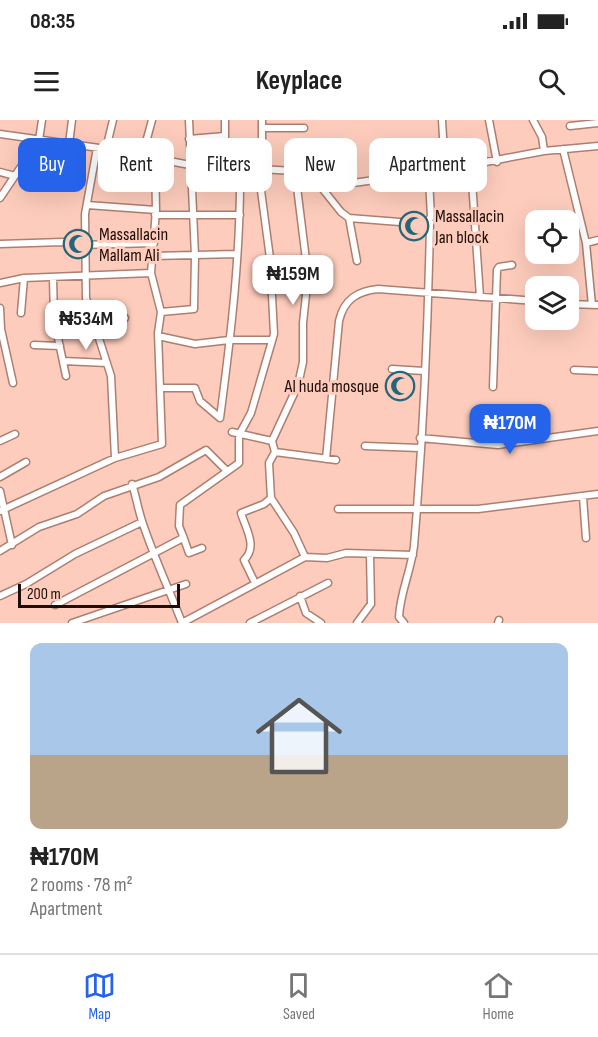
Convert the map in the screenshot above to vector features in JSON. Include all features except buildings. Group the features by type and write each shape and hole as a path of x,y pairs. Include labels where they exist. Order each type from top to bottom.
{"street":[{"path":"39,138 42,120"},
{"path":"70,138 72,120"},
{"path":"109,138 113,120"},
{"path":"147,138 152,120"},
{"path":"189,120 189,138"},
{"path":"201,138 225,136 225,120"},
{"path":"262,120 262,138"},
{"path":"442,120 443,138"},
{"path":"489,120 497,162"},
{"path":"533,120 542,137 544,152"},
{"path":"570,126 598,123"},
{"path":"262,128 304,128"},
{"path":"0,134 26,138"},
{"path":"86,146 97,148 87,205 86,298 107,363 113,396 111,420 115,458"},
{"path":"487,164 544,152 598,146"},
{"path":"563,149 586,243 595,305 579,304"},
{"path":"0,172 15,176"},
{"path":"0,198 18,172"},
{"path":"3,510 115,458 162,444 158,336 161,312 151,273 156,192"},
{"path":"161,312 194,309 195,256 192,192"},
{"path":"160,388 195,387 200,401 220,418 230,340 240,192"},
{"path":"202,548 189,553 179,526 180,506 239,463 239,435 251,413 274,327 263,192"},
{"path":"298,192 308,276 303,323 303,362 298,385 272,441 275,452 269,463 271,498 294,533 305,557"},
{"path":"325,192 340,212 350,218 425,224 430,222"},
{"path":"403,622 399,617 400,598 413,555 420,448 429,294 429,192"},
{"path":"473,192 480,297"},
{"path":"87,205 156,212 240,215"},
{"path":"350,218 357,261"},
{"path":"586,243 598,240"},
{"path":"0,244 154,243"},
{"path":"153,256 237,254"},
{"path":"493,387 498,299 497,270 499,267 512,265"},
{"path":"0,283 24,278 151,273"},
{"path":"21,313 24,278"},
{"path":"53,278 54,319 66,376"},
{"path":"326,459 339,321 345,306 356,293 378,289 525,301"},
{"path":"0,308 1,329 13,382"},
{"path":"94,323 125,318"},
{"path":"158,336 195,344 230,340 271,340"},
{"path":"34,345 60,346"},
{"path":"63,361 107,363"},
{"path":"392,369 424,371"},
{"path":"574,370 598,371"},
{"path":"420,438 498,445 598,431"},
{"path":"232,432 272,441"},
{"path":"0,441 15,434"},
{"path":"365,446 420,448"},
{"path":"0,551 39,527 78,513 104,496 132,484 159,477 206,450 227,471"},
{"path":"275,452 336,460"},
{"path":"0,477 26,462"},
{"path":"132,484 142,522 182,623 305,557 327,558 346,553 413,555"},
{"path":"0,491 12,545"},
{"path":"338,509 478,509 598,494"},
{"path":"583,497 586,538"},
{"path":"255,583 244,560 250,554 252,547 241,513 271,498"},
{"path":"0,596 26,584 75,554 142,522"},
{"path":"55,605 183,536"},
{"path":"357,623 371,604 369,554"},
{"path":"250,623 328,583"},
{"path":"72,623 186,584"},
{"path":"300,596 306,613 321,623"}],"place":[{"name":"Massallacin Jan block","path":"414,226"},
{"name":"Massallacin Mallam Ali","path":"78,244"},
{"name":"Al huda mosque","path":"400,386"}]}
